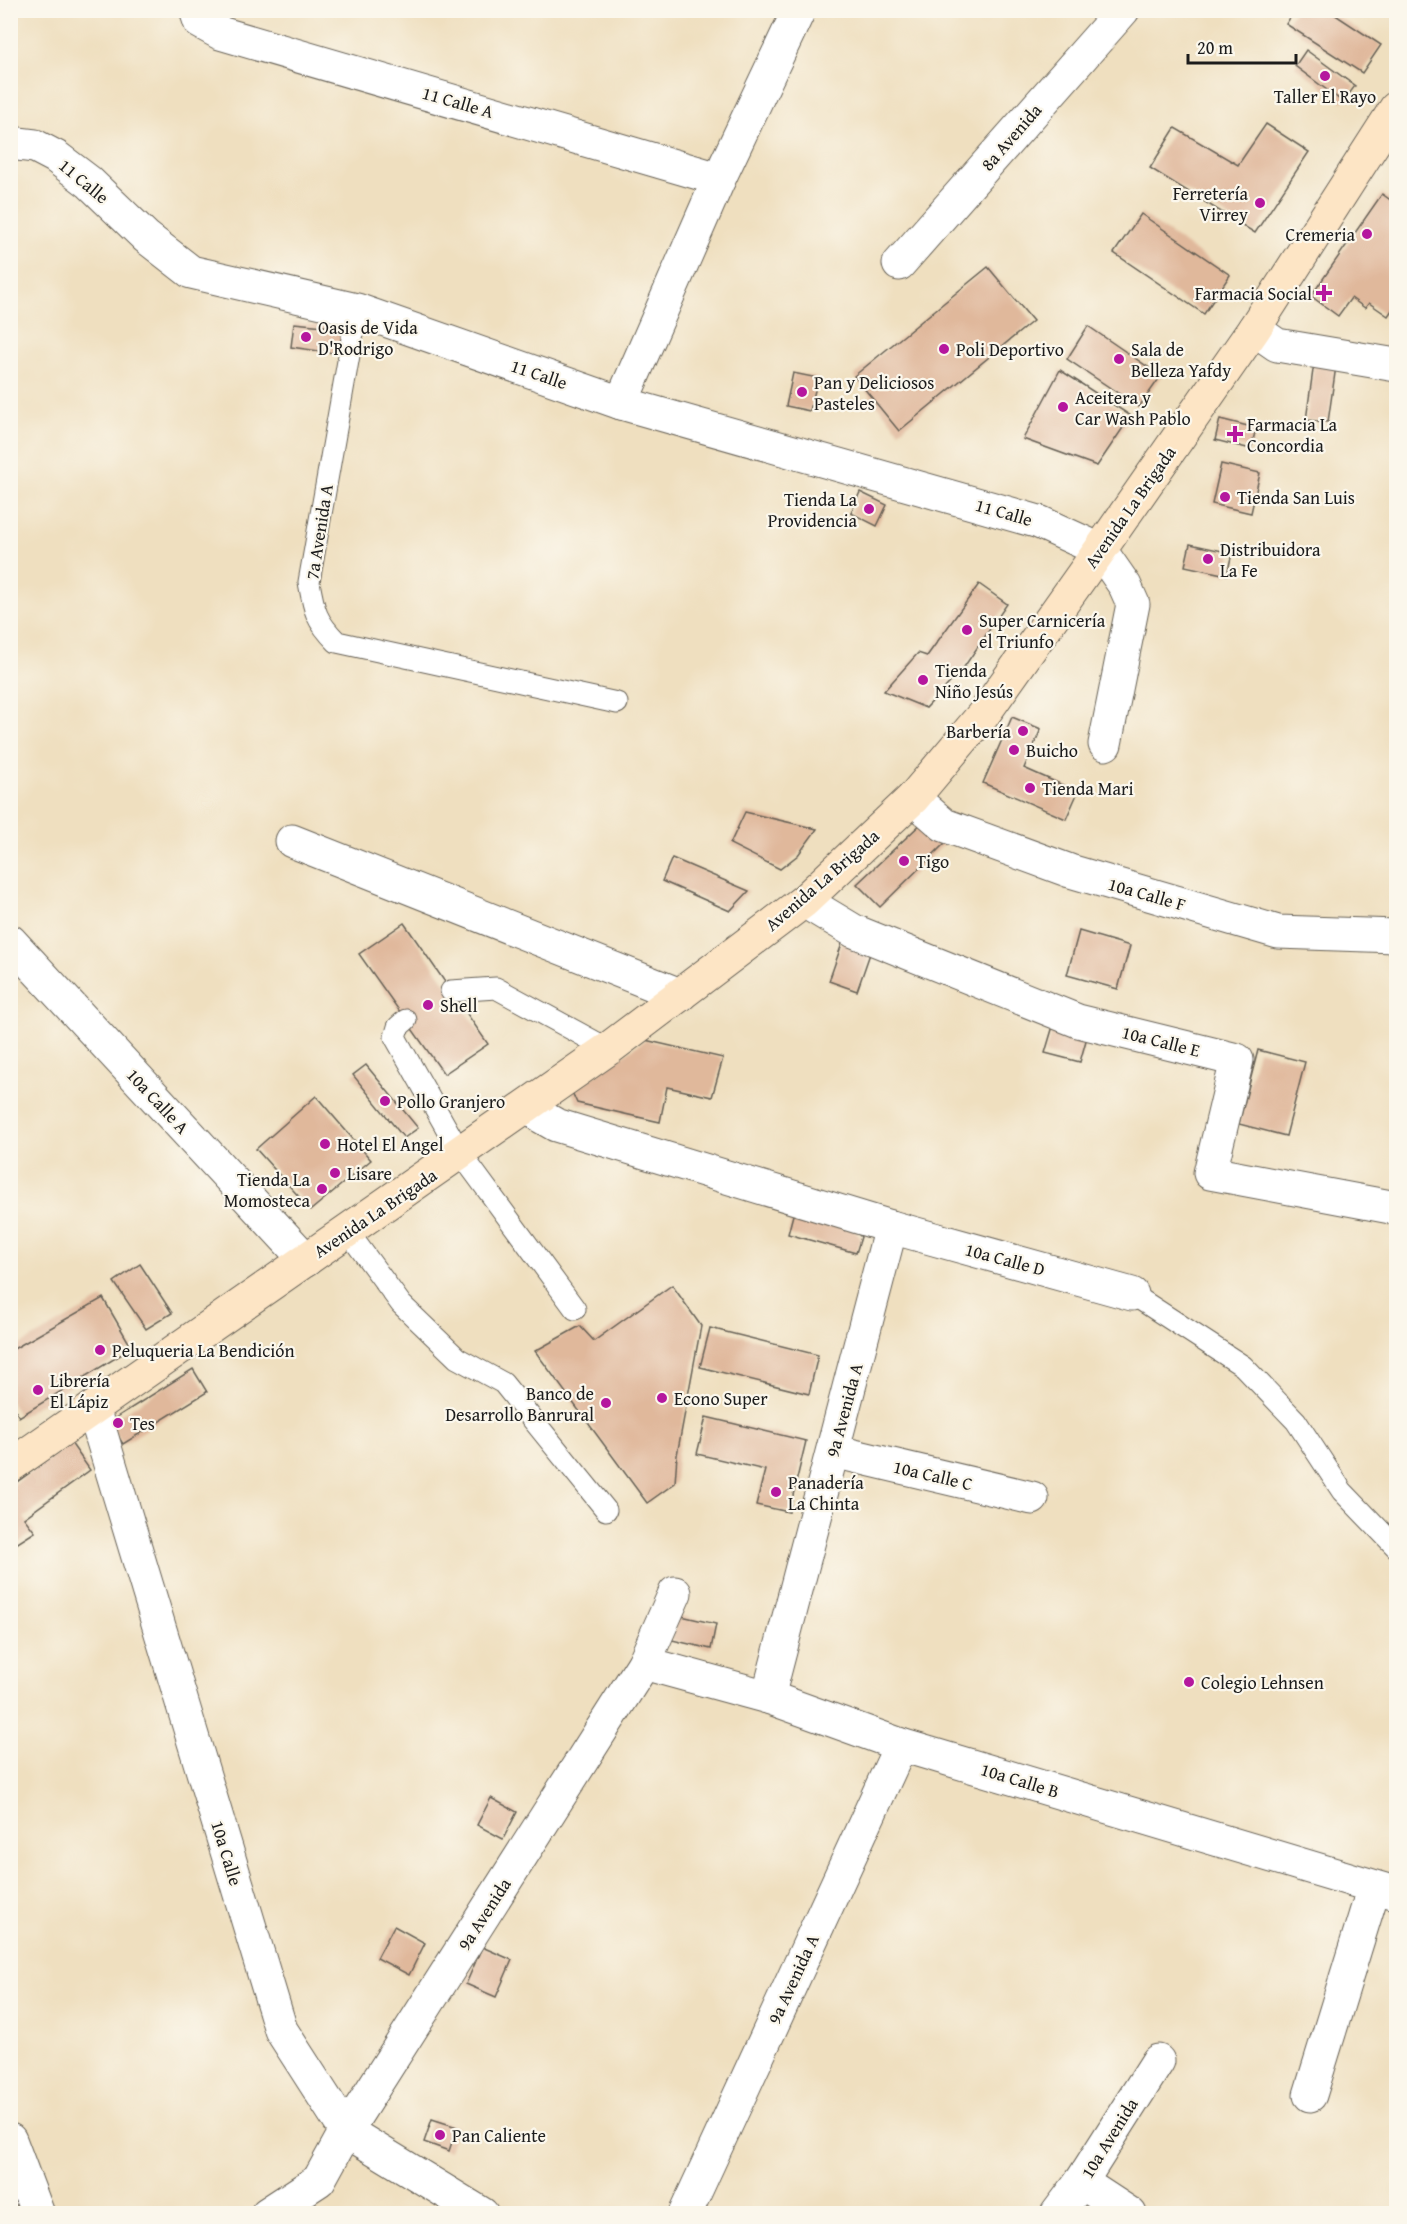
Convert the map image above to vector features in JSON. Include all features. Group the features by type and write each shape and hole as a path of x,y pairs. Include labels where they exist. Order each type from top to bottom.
{"main road":[{"name":"Avenida La Brigada","path":"10,1466 608,1050 804,901 913,798 983,715 1100,550 1254,329 1396,108"}],"street":[{"path":"621,403 719,179 799,10"},
{"name":"8a Avenida","path":"899,264 1123,10"},
{"name":"11 Calle A","path":"198,16 220,33 719,179"},
{"name":"11 Calle","path":"10,143 35,146 56,157 89,182 146,237 192,272 357,310 621,403 1039,522 1100,550"},
{"path":"1254,329 1277,345 1396,365"},
{"path":"1100,550 1125,586 1134,604 1105,744"},
{"name":"10a Calle F","path":"913,798 944,825 1070,872 1278,932 1396,936"},
{"path":"292,841 680,995"},
{"name":"10a Calle E","path":"804,901 854,931 1078,1021 1237,1060 1210,1173 1396,1208"},
{"name":"10a Calle A","path":"10,942 306,1260"},
{"name":"10a Calle D","path":"530,1104 542,1117 556,1125 891,1227 1132,1294"},
{"name":"9a Avenida A","path":"768,1697 891,1227"},
{"name":"10a Calle","path":"93,1408 281,2030 346,2131 482,2214"},
{"name":"10a Calle C","path":"833,1451 1032,1498"},
{"name":"9a Avenida","path":"267,2214 319,2180 346,2131 644,1663 675,1593"},
{"name":"10a Calle B","path":"644,1663 768,1697 901,1744 1385,1890"},
{"name":"9a Avenida A","path":"685,2214 901,1744"},
{"path":"1310,2095 1385,1890"},
{"name":"10a Avenida","path":"1057,2214 1081,2182 1158,2061"},
{"path":"10,2140 38,2214"},
{"path":"1081,2182 1130,2214"}],"lane":[{"name":"7a Avenida A","path":"357,310 309,582 315,616 322,628 337,642 616,703"},
{"path":"451,991 496,988 608,1050"},
{"path":"402,1023 395,1037 461,1154 575,1310"},
{"path":"348,1232 400,1304 458,1358 503,1383 606,1510"},
{"name":"10a Calle D","path":"1132,1294 1243,1366 1296,1421 1342,1491 1396,1547"}],"building":[{"path":"1295,10 1328,10 1381,45 1362,73 1286,24"},
{"name":"Taller El Rayo","path":"1306,50 1355,86 1343,102 1295,66"},
{"path":"1266,124 1309,152 1255,233 1150,168 1175,128 1238,165"},
{"path":"1382,194 1396,204 1396,308 1394,307 1388,316 1369,303 1365,308 1351,298 1338,316 1311,296"},
{"path":"1141,214 1230,275 1204,314 1114,253"},
{"name":"Poli Deportivo","path":"988,267 1033,321 899,431 854,376"},
{"path":"294,323 343,328 340,354 291,347"},
{"path":"1088,326 1161,376 1139,407 1067,359"},
{"path":"1314,363 1336,366 1328,422 1306,420"},
{"name":"Aceitera y Car Wash Pablo","path":"1060,370 1131,416 1097,466 1023,439"},
{"name":"Pan y Deliciosos Pasteles","path":"793,373 818,378 810,411 786,406"},
{"name":"Farmacia La Concordia","path":"1220,419 1256,428 1251,449 1215,440"},
{"path":"1221,464 1260,473 1251,513 1212,504"},
{"name":"Tienda La Providencia","path":"860,492 887,505 877,526 851,513"},
{"name":"Distribuidora La Fe","path":"1190,544 1232,553 1227,575 1185,566"},
{"path":"979,584 1007,604 962,670 926,708 884,691 918,653 927,656"},
{"name":"Tienda Mari","path":"1012,717 1041,729 1024,768 1078,792 1066,819 983,783"},
{"path":"745,812 817,829 798,855 780,869 730,844"},
{"name":"Tigo","path":"925,820 950,838 880,907 857,884"},
{"path":"672,858 749,891 730,911 662,881"},
{"name":"Shell","path":"404,923 488,1044 444,1074 359,954"},
{"path":"1079,931 1130,946 1118,989 1067,975"},
{"path":"845,935 873,945 857,991 829,981"},
{"path":"1056,1016 1090,1026 1080,1062 1045,1053"},
{"path":"645,1040 723,1058 712,1097 667,1087 660,1122 577,1103 572,1092"},
{"path":"1258,1050 1305,1062 1286,1136 1239,1124"},
{"name":"Pollo Granjero","path":"366,1065 418,1128 404,1138 353,1075"},
{"name":"Hotel El Angel","path":"316,1096 371,1160 311,1210 256,1149"},
{"path":"794,1211 851,1226 861,1237 856,1253 788,1234"},
{"path":"140,1264 172,1313 146,1329 114,1282"},
{"path":"672,1285 701,1326 677,1455 675,1483 647,1503 535,1351 580,1326 594,1341"},
{"path":"103,1298 132,1348 19,1417 10,1401 10,1351"},
{"path":"710,1328 818,1355 809,1394 700,1367"},
{"path":"193,1369 207,1392 123,1444 109,1422"},
{"path":"706,1417 806,1441 789,1512 756,1505 765,1470 697,1454"},
{"path":"71,1443 90,1470 24,1518 35,1532 10,1548 10,1487"},
{"path":"677,1615 716,1624 711,1649 672,1640"},
{"path":"491,1798 517,1812 503,1839 477,1825"},
{"path":"394,1926 425,1943 409,1975 377,1958"},
{"path":"482,1947 512,1960 496,1997 466,1984"},
{"name":"Pan Caliente","path":"432,2119 457,2127 449,2151 424,2142"}],"place":[{"name":"Taller El Rayo","path":"1325,76"},
{"name":"Ferretería Virrey","path":"1260,203"},
{"name":"Cremeria","path":"1367,234"},
{"name":"Farmacia Social","path":"1324,293"},
{"name":"Oasis de Vida D'Rodrigo","path":"306,337"},
{"name":"Poli Deportivo","path":"944,349"},
{"name":"Sala de Belleza Yafdy","path":"1119,359"},
{"name":"Pan y Deliciosos Pasteles","path":"802,392"},
{"name":"Aceitera y Car Wash Pablo","path":"1063,407"},
{"name":"Farmacia La Concordia","path":"1235,434"},
{"name":"Tienda San Luis","path":"1225,497"},
{"name":"Tienda La Providencia","path":"869,509"},
{"name":"Distribuidora La Fe","path":"1208,559"},
{"name":"Super Carnicería el Triunfo","path":"967,630"},
{"name":"Tienda Niño Jesús","path":"923,680"},
{"name":"Barbería","path":"1023,731"},
{"name":"Buicho","path":"1014,750"},
{"name":"Tienda Mari","path":"1030,788"},
{"name":"Tigo","path":"904,861"},
{"name":"Shell","path":"428,1005"},
{"name":"Pollo Granjero","path":"385,1101"},
{"name":"Hotel El Angel","path":"325,1144"},
{"name":"Lisare","path":"335,1173"},
{"name":"Tienda La Momosteca","path":"322,1189"},
{"name":"Peluqueria La Bendición","path":"100,1350"},
{"name":"Librería El Lápiz","path":"38,1390"},
{"name":"Econo Super","path":"662,1398"},
{"name":"Banco de Desarrollo Banrural","path":"606,1403"},
{"name":"Tes","path":"118,1423"},
{"name":"Panadería La Chinta","path":"776,1492"},
{"name":"Colegio Lehnsen","path":"1189,1682"},
{"name":"Pan Caliente","path":"440,2135"}]}
